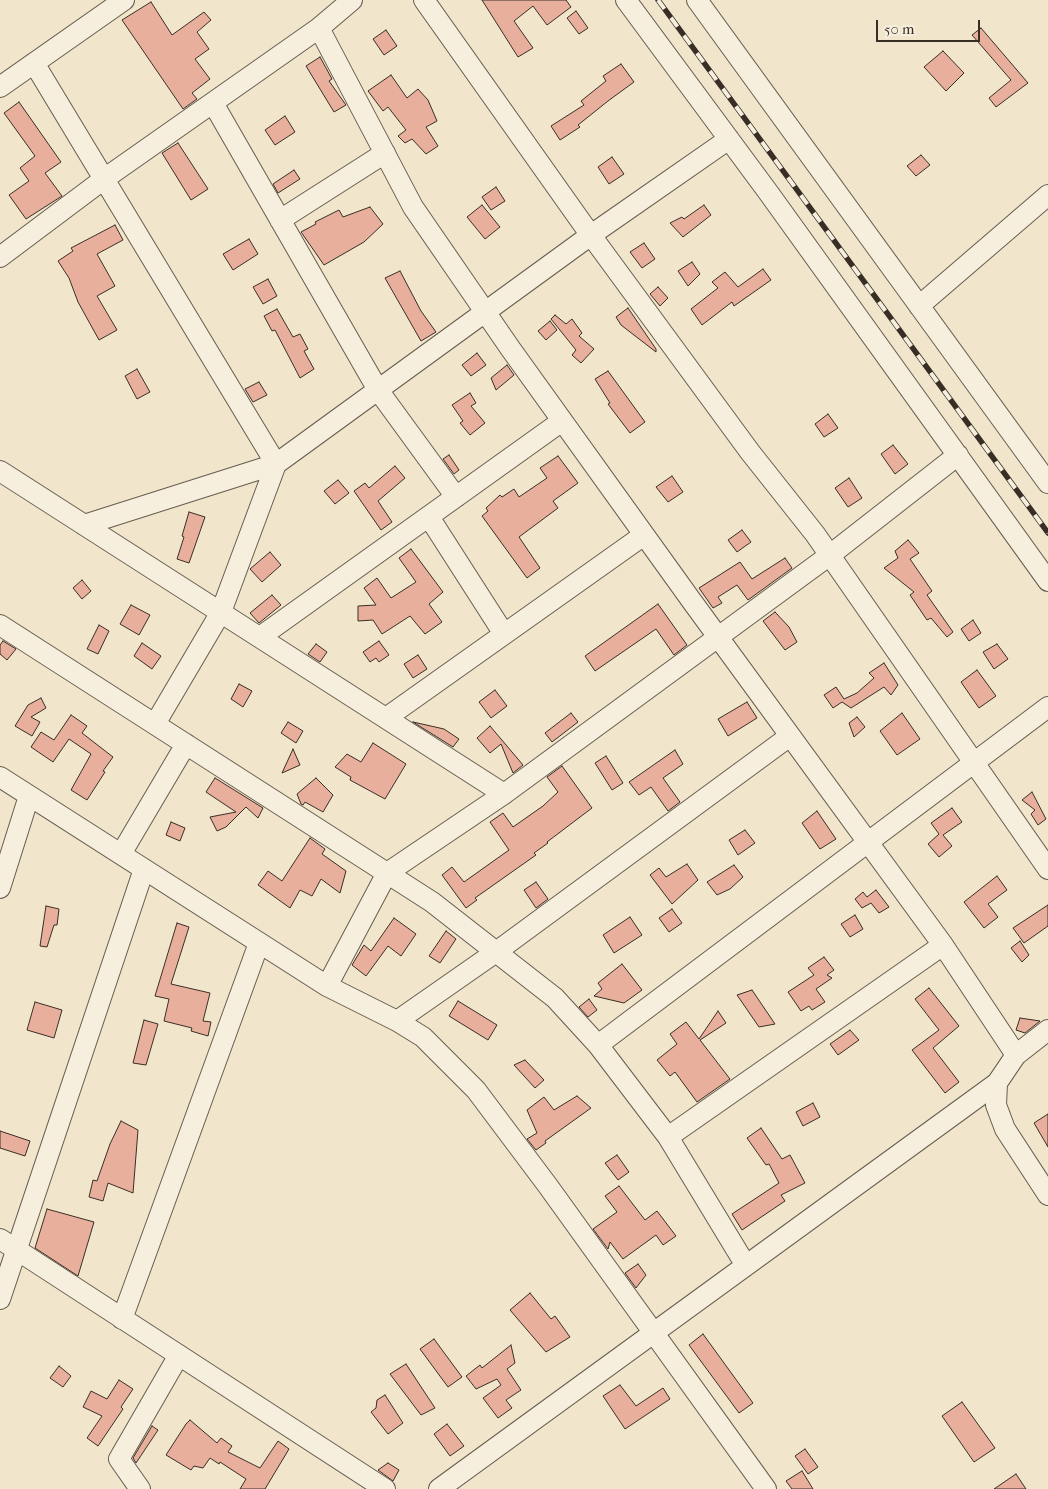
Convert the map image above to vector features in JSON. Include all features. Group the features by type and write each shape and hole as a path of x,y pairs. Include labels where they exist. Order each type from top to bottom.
{"street":[{"path":"0,87 124,0"},
{"path":"0,257 104,179 319,28 352,0"},
{"path":"424,0 591,235 750,452 830,554 1048,869"},
{"path":"626,0 729,139 1048,581"},
{"path":"697,0 1048,483"},
{"path":"319,28 413,207 562,421 944,946 1016,1055"},
{"path":"34,63 276,464"},
{"path":"212,103 378,390 456,497"},
{"path":"84,525 276,464 591,235 729,139"},
{"path":"280,220 385,153"},
{"path":"919,306 1048,195"},
{"path":"260,638 562,421"},
{"path":"327,986 387,873 504,794 830,554 958,455"},
{"path":"155,724 221,612 276,464"},
{"path":"0,471 504,794"},
{"path":"428,517 504,634"},
{"path":"386,718 644,535"},
{"path":"0,625 432,902 555,998 598,1045 668,1137 745,1264"},
{"path":"598,1045 869,844 1048,707"},
{"path":"397,1021 496,952 790,736"},
{"path":"121,854 186,744"},
{"path":"0,777 327,986 397,1021 424,1037 476,1090 548,1186 766,1489"},
{"path":"0,888 29,796"},
{"path":"0,1299 8,1244 144,869"},
{"path":"122,1318 259,942"},
{"path":"668,1137 944,946"},
{"path":"440,1489 745,1264 997,1083 1016,1055 1048,1030"},
{"path":"997,1083 996,1105 1005,1129 1048,1194"},
{"path":"8,1244 385,1489"},
{"path":"140,1489 119,1459 179,1355"}],"building":[{"path":"482,0 566,0 571,7 547,25 533,6 514,21 533,48 518,57"},
{"path":"151,2 172,35 204,12 211,20 197,32 209,49 195,59 210,79 192,93 197,99 183,109 122,20"},
{"path":"576,11 588,28 579,34 567,18"},
{"path":"981,28 1028,83 996,107 989,98 1011,80 972,35"},
{"path":"386,30 397,46 384,55 373,39"},
{"path":"943,51 964,73 946,91 924,67"},
{"path":"320,57 332,79 329,81 346,105 334,112 306,66"},
{"path":"621,64 634,82 578,125 580,127 560,140 551,126 584,105 581,101 606,81 603,76"},
{"path":"391,75 407,98 418,89 428,100 437,121 426,127 438,146 426,154 412,139 405,143 398,136 406,130 388,107 383,111 368,91"},
{"path":"19,102 61,162 45,173 62,196 26,219 9,195 29,181 20,168 35,156 4,113"},
{"path":"285,116 295,132 275,145 265,130"},
{"path":"178,143 208,189 191,200 162,153"},
{"path":"921,155 930,165 916,176 907,166"},
{"path":"612,157 624,174 609,184 598,167"},
{"path":"294,170 300,179 278,193 273,184"},
{"path":"496,187 505,201 491,210 482,197"},
{"path":"482,205 500,227 485,239 467,217"},
{"path":"704,205 711,215 683,237 670,223 682,217 684,219"},
{"path":"370,207 383,224 364,242 324,265 301,232 316,224 315,222 339,210 343,217"},
{"path":"115,225 123,240 97,254 115,286 97,296 117,330 99,340 78,302 69,278 58,261 73,251 71,248"},
{"path":"249,239 258,254 233,270 223,254"},
{"path":"644,243 655,259 642,268 630,252"},
{"path":"692,262 700,274 688,286 678,271"},
{"path":"763,269 771,280 734,306 732,302 702,325 691,309 718,288 712,282 725,272 738,287"},
{"path":"400,271 421,311 436,332 421,341 385,278"},
{"path":"268,279 277,296 263,304 253,287"},
{"path":"658,287 668,298 660,306 650,294"},
{"path":"628,308 656,349 656,352 621,325 616,317"},
{"path":"277,309 293,337 300,334 308,349 304,351 314,369 300,378 275,330 272,331 264,316"},
{"path":"555,315 566,324 572,319 582,333 579,336 594,349 581,363 572,355 576,350 551,319"},
{"path":"550,321 557,330 546,340 538,331"},
{"path":"477,353 486,365 471,376 462,365"},
{"path":"507,365 514,375 496,390 491,378"},
{"path":"137,369 150,392 137,399 125,376"},
{"path":"608,371 645,422 630,433 608,404 610,403 595,379"},
{"path":"259,382 267,395 253,402 245,389"},
{"path":"470,393 476,403 471,406 485,423 470,435 460,423 463,421 452,405"},
{"path":"828,414 838,428 824,437 815,424"},
{"path":"893,445 908,464 895,474 881,454"},
{"path":"449,455 459,470 454,474 443,459"},
{"path":"558,456 578,483 553,501 558,508 519,537 540,568 527,578 482,516 488,511 486,508 500,495 502,497 514,489 519,497 547,478 540,468"},
{"path":"395,466 405,478 378,501 392,522 381,530 354,491 365,483 369,488"},
{"path":"672,476 683,492 668,502 656,487"},
{"path":"849,478 862,498 848,507 835,488"},
{"path":"338,480 349,493 335,504 324,491"},
{"path":"189,512 205,517 189,563 177,559"},
{"path":"742,530 751,542 737,552 728,540"},
{"path":"908,540 919,553 910,559 932,591 927,595 953,632 947,637 931,618 927,620 910,595 914,592 884,568 898,558 895,551"},
{"path":"411,549 443,592 429,604 442,622 425,634 410,616 382,634 373,620 358,621 358,606 376,605 364,588 377,578 391,598 416,582 399,558"},
{"path":"270,552 281,565 262,582 250,569"},
{"path":"785,558 792,568 748,600 737,585 718,597 722,603 713,608 699,588 740,562 752,579"},
{"path":"82,580 91,591 82,599 73,588"},
{"path":"272,595 281,605 259,623 250,613"},
{"path":"658,604 687,645 674,655 656,629 595,671 585,656"},
{"path":"131,605 150,615 139,635 120,624"},
{"path":"775,612 789,627 797,642 785,650 763,621"},
{"path":"973,620 981,633 969,641 961,629"},
{"path":"99,625 109,631 98,654 87,649"},
{"path":"3,641 16,649 7,660 0,654 0,645"},
{"path":"379,641 389,655 379,662 376,658 370,662 363,652"},
{"path":"142,643 161,656 152,669 134,656"},
{"path":"316,644 327,652 320,662 308,654"},
{"path":"997,644 1008,659 994,669 983,652"},
{"path":"418,655 427,669 413,678 404,664"},
{"path":"884,663 898,685 891,695 884,687 851,708 842,702 833,708 824,695 836,687 844,699 857,693 874,678 869,673"},
{"path":"977,670 996,696 979,708 961,682"},
{"path":"239,684 252,691 243,707 231,699"},
{"path":"495,690 507,706 491,718 479,702"},
{"path":"41,698 46,708 31,717 40,722 32,736 15,726 28,705"},
{"path":"747,702 757,718 728,736 718,719"},
{"path":"571,713 578,722 552,742 545,733"},
{"path":"902,713 920,739 897,755 880,731"},
{"path":"71,715 87,726 82,733 113,757 87,800 71,790 91,754 69,739 53,762 31,747 41,732 54,740"},
{"path":"857,717 865,727 854,737 849,723"},
{"path":"288,722 303,731 296,743 281,733"},
{"path":"413,722 444,729 459,739 453,747"},
{"path":"490,726 523,765 513,773 501,744 490,753 477,738"},
{"path":"373,743 406,764 385,799 350,780 351,777 335,767 347,754 361,762"},
{"path":"293,749 300,765 282,773"},
{"path":"675,750 683,764 663,778 680,802 668,811 651,787 639,795 629,782"},
{"path":"606,756 623,783 612,790 595,763"},
{"path":"562,766 592,808 547,842 534,853 536,855 475,898 477,900 466,908 442,875 452,867 464,882 509,850 490,822 503,813 513,827 543,806 558,792 547,777"},
{"path":"215,778 263,808 258,818 246,807 226,827 217,831 210,817 236,812 206,792"},
{"path":"316,778 333,795 323,812 305,802 303,805 301,804 297,794"},
{"path":"1032,792 1046,819 1038,825 1031,814 1035,810 1022,800"},
{"path":"952,808 962,822 943,835 952,846 939,857 928,844 939,834 931,823"},
{"path":"817,811 836,839 820,849 802,823"},
{"path":"171,822 185,828 180,841 166,835"},
{"path":"745,830 755,843 738,855 729,840"},
{"path":"310,838 325,849 322,854 346,871 340,893 321,879 312,896 300,890 290,908 258,885 268,871 282,881"},
{"path":"687,864 698,880 672,904 650,875 659,868 666,877"},
{"path":"734,865 743,877 730,889 717,895 707,882"},
{"path":"997,876 1007,890 988,904 998,917 984,928 964,902"},
{"path":"536,882 548,899 536,908 524,890"},
{"path":"876,890 889,907 879,913 871,903 862,908 855,899 863,892 867,897"},
{"path":"1048,905 1048,926 1024,943 1013,928"},
{"path":"46,906 59,909 57,925 54,925 47,947 40,946"},
{"path":"672,909 682,923 669,932 659,918"},
{"path":"855,915 863,929 850,937 841,924"},
{"path":"630,917 642,935 614,953 603,935"},
{"path":"394,918 416,934 401,956 388,946 366,976 352,965 364,945 371,951"},
{"path":"177,923 189,927 171,984 210,993 203,1021 211,1022 208,1036 191,1031 192,1028 164,1021 169,999 155,996"},
{"path":"446,931 456,939 440,963 429,956"},
{"path":"1020,941 1029,955 1022,962 1011,948"},
{"path":"824,957 834,970 827,975 832,978 816,989 825,1002 812,1010 809,1006 801,1011 788,992 814,975 808,968"},
{"path":"622,964 642,990 624,1003 594,996 602,989 598,983"},
{"path":"929,988 959,1026 933,1048 959,1082 945,1093 912,1050 939,1030 915,999"},
{"path":"752,990 775,1024 759,1027 737,995"},
{"path":"589,999 597,1010 588,1017 579,1007"},
{"path":"458,1001 497,1025 488,1040 449,1016"},
{"path":"35,1002 62,1010 54,1038 27,1030"},
{"path":"718,1011 726,1023 700,1040 730,1079 697,1102 675,1072 670,1076 657,1060 677,1044 670,1034 686,1022 699,1039"},
{"path":"1020,1018 1040,1021 1025,1033 1016,1030"},
{"path":"144,1020 158,1024 146,1065 133,1063"},
{"path":"850,1030 859,1040 838,1055 830,1044"},
{"path":"525,1060 544,1080 535,1088 514,1065"},
{"path":"577,1096 591,1108 545,1141 546,1143 536,1150 527,1139 537,1133 527,1110 544,1097 554,1110"},
{"path":"813,1103 820,1117 803,1126 796,1112"},
{"path":"1048,1114 1048,1147 1034,1123"},
{"path":"121,1121 138,1130 133,1193 108,1183 103,1201 89,1197 93,1180 97,1181 110,1144"},
{"path":"761,1128 782,1159 790,1155 805,1183 781,1195 785,1201 742,1230 732,1214 779,1183 769,1164 766,1165 747,1138"},
{"path":"0,1131 30,1141 25,1156 0,1148"},
{"path":"617,1155 629,1172 618,1180 605,1163"},
{"path":"619,1186 645,1220 657,1211 676,1236 663,1245 656,1235 623,1259 610,1242 608,1249 593,1229 617,1212 605,1196"},
{"path":"47,1209 94,1222 78,1276 35,1248"},
{"path":"638,1264 646,1275 636,1288 625,1273"},
{"path":"530,1293 551,1319 555,1316 570,1337 546,1352 510,1310"},
{"path":"703,1334 753,1403 739,1413 689,1345"},
{"path":"434,1339 462,1377 448,1387 420,1349"},
{"path":"511,1345 515,1363 507,1369 521,1390 506,1400 512,1408 498,1418 483,1398 501,1385 497,1379 476,1389 466,1376 480,1365 482,1368"},
{"path":"406,1364 435,1408 421,1415 390,1374"},
{"path":"59,1366 71,1376 63,1387 50,1378"},
{"path":"119,1380 133,1389 121,1407 123,1409 98,1446 87,1438 102,1416 83,1407 91,1391 107,1399"},
{"path":"620,1385 636,1406 663,1388 670,1399 625,1429 603,1396"},
{"path":"385,1395 403,1423 388,1434 371,1412 376,1408 377,1400"},
{"path":"962,1402 995,1448 974,1462 942,1416"},
{"path":"190,1420 217,1443 221,1438 232,1446 228,1452 260,1468 278,1441 289,1449 265,1489 240,1489 246,1479 220,1462 219,1464 210,1458 203,1468 194,1466 191,1470 166,1455"},
{"path":"447,1424 464,1446 450,1456 434,1434"},
{"path":"152,1426 158,1430 136,1463 133,1458"},
{"path":"805,1449 818,1467 808,1474 795,1456"},
{"path":"388,1463 399,1470 393,1481 378,1470"},
{"path":"802,1471 813,1489 792,1489 786,1481"},
{"path":"1016,1474 1026,1489 994,1489"}],"railway":[{"path":"658,0 1048,533"}]}
